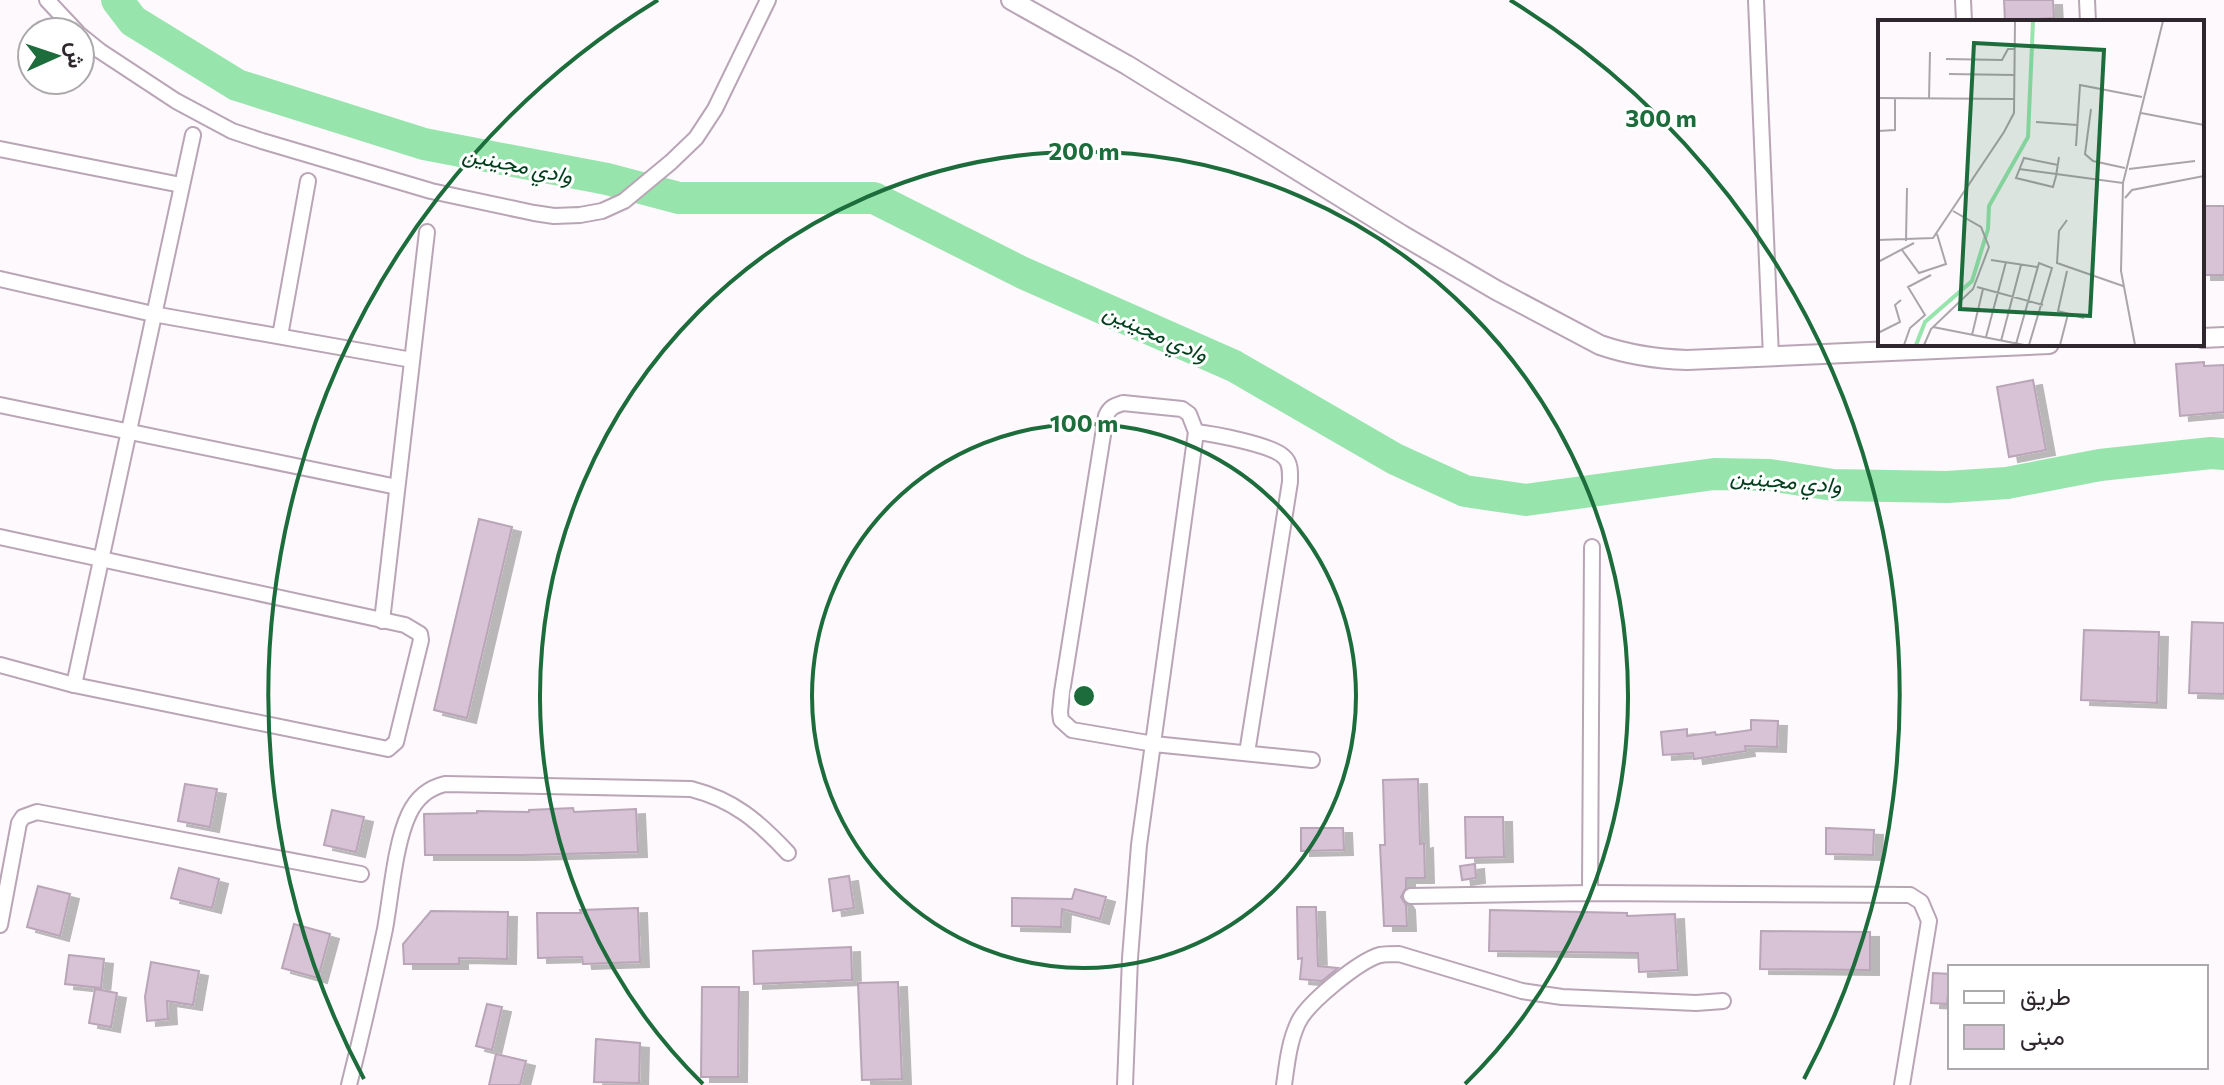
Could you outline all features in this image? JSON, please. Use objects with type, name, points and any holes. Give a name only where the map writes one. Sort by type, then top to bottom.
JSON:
[{"type":"street","points":[[47,0],[63,16]]},
{"type":"street","points":[[96,48],[176,101],[232,131],[431,191],[534,213],[580,215],[602,211],[624,201],[696,138],[738,66],[768,0]]},
{"type":"street","points":[[1011,0],[1127,65],[1402,235],[1496,290],[1600,345],[1656,359],[1771,357],[1973,346]]},
{"type":"street","points":[[1756,0],[1771,357]]},
{"type":"street","points":[[1963,0],[1964,20]]},
{"type":"street","points":[[2087,0],[2088,20]]},
{"type":"street","points":[[74,685],[193,135]]},
{"type":"street","points":[[0,149],[181,185]]},
{"type":"street","points":[[280,336],[308,181]]},
{"type":"street","points":[[382,621],[427,232]]},
{"type":"street","points":[[0,279],[153,314],[412,360]]},
{"type":"street","points":[[2204,338],[2224,337]]},
{"type":"street","points":[[1125,1085],[1139,845],[1154,744],[1196,432],[1189,414],[1182,409],[1123,403],[1109,409],[1062,692],[1061,720],[1072,730],[1154,744],[1312,760]]},
{"type":"street","points":[[0,405],[397,487]]},
{"type":"street","points":[[1196,432],[1271,449],[1283,455],[1289,465],[1290,482],[1247,753]]},
{"type":"street","points":[[0,537],[412,628],[420,634],[421,640],[399,734],[394,746],[388,749],[74,685],[0,665]]},
{"type":"street","points":[[1590,893],[1592,547]]},
{"type":"street","points":[[349,1085],[385,929],[403,832],[413,806],[435,786],[691,789],[714,795],[737,807],[763,826],[788,853]]},
{"type":"street","points":[[0,925],[19,823],[23,817],[37,812],[361,874]]},
{"type":"street","points":[[1411,896],[1590,893],[1910,895],[1921,902],[1929,921],[1902,1085]]},
{"type":"street","points":[[1284,1085],[1291,1042],[1299,1021],[1313,1002],[1380,955],[1399,954],[1522,991],[1562,997],[1696,1003],[1723,1001]]},
{"type":"building","points":[[2004,0],[2053,0],[2054,18],[2005,20]]},
{"type":"building","points":[[2204,206],[2224,206],[2224,275],[2204,275]]},
{"type":"building","points":[[2204,362],[2204,366],[2224,365],[2224,412],[2180,416],[2176,364]]},
{"type":"building","points":[[2033,380],[2046,450],[2009,457],[1997,387]]},
{"type":"building","points":[[479,519],[512,527],[467,718],[434,710]]},
{"type":"building","points":[[2192,622],[2224,623],[2224,694],[2189,693]]},
{"type":"building","points":[[2084,630],[2159,632],[2157,703],[2081,700]]},
{"type":"building","points":[[1751,720],[1778,721],[1777,747],[1745,746],[1746,751],[1694,759],[1693,753],[1663,755],[1661,732],[1687,729],[1687,736],[1715,732],[1716,735],[1751,730]]},
{"type":"building","points":[[1418,779],[1420,844],[1424,843],[1425,878],[1406,878],[1406,888],[1401,897],[1406,905],[1407,926],[1384,926],[1380,845],[1385,845],[1383,780]]},
{"type":"building","points":[[185,784],[217,789],[210,827],[178,821]]},
{"type":"building","points":[[573,808],[574,812],[636,809],[638,852],[425,855],[424,814]]},
{"type":"building","points":[[332,810],[364,817],[356,852],[324,845]]},
{"type":"building","points":[[1465,817],[1503,817],[1504,857],[1466,858]]},
{"type":"building","points":[[1301,828],[1343,828],[1344,850],[1301,851]]},
{"type":"building","points":[[1826,828],[1874,830],[1873,855],[1826,854]]},
{"type":"building","points":[[1475,864],[1476,878],[1462,880],[1460,866]]},
{"type":"building","points":[[179,868],[219,879],[212,908],[171,898]]},
{"type":"building","points":[[849,876],[854,908],[833,911],[829,879]]},
{"type":"building","points":[[38,886],[70,894],[60,936],[27,927]]},
{"type":"building","points":[[1075,889],[1106,897],[1100,919],[1062,909],[1061,927],[1012,926],[1012,898],[1072,899]]},
{"type":"building","points":[[1297,907],[1316,907],[1318,966],[1338,968],[1322,981],[1300,979],[1302,958],[1298,959]]},
{"type":"building","points":[[638,908],[640,962],[583,964],[582,957],[538,958],[537,913]]},
{"type":"building","points":[[1490,910],[1627,913],[1627,916],[1675,914],[1678,970],[1639,972],[1638,953],[1489,951]]},
{"type":"building","points":[[431,911],[508,912],[507,959],[459,958],[459,964],[404,964],[403,944]]},
{"type":"building","points":[[294,924],[330,934],[318,978],[282,968]]},
{"type":"building","points":[[1761,931],[1870,932],[1870,970],[1760,969]]},
{"type":"building","points":[[851,947],[852,980],[754,984],[753,951]]},
{"type":"building","points":[[69,955],[104,959],[101,988],[65,984]]},
{"type":"building","points":[[151,962],[199,971],[193,1005],[167,1001],[168,1019],[147,1021],[145,997]]},
{"type":"building","points":[[1933,973],[1948,974],[1947,1004],[1931,1003]]},
{"type":"building","points":[[898,982],[902,1079],[862,1080],[858,983]]},
{"type":"building","points":[[702,987],[739,987],[738,1077],[701,1077]]},
{"type":"building","points":[[95,989],[117,993],[111,1027],[89,1023]]},
{"type":"building","points":[[487,1004],[502,1007],[492,1050],[476,1046]]},
{"type":"building","points":[[596,1039],[640,1043],[639,1083],[594,1082]]},
{"type":"building","points":[[496,1054],[526,1061],[520,1085],[489,1085]]},
{"type":"waterway","name":"وادي مجينين","points":[[117,0],[133,21],[237,85],[424,144],[607,179],[679,198],[874,198],[1023,273],[1234,366],[1395,459],[1465,491],[1526,500],[1714,474],[1770,475],[1833,485],[1947,487],[2007,483],[2100,465],[2224,454]]}]
